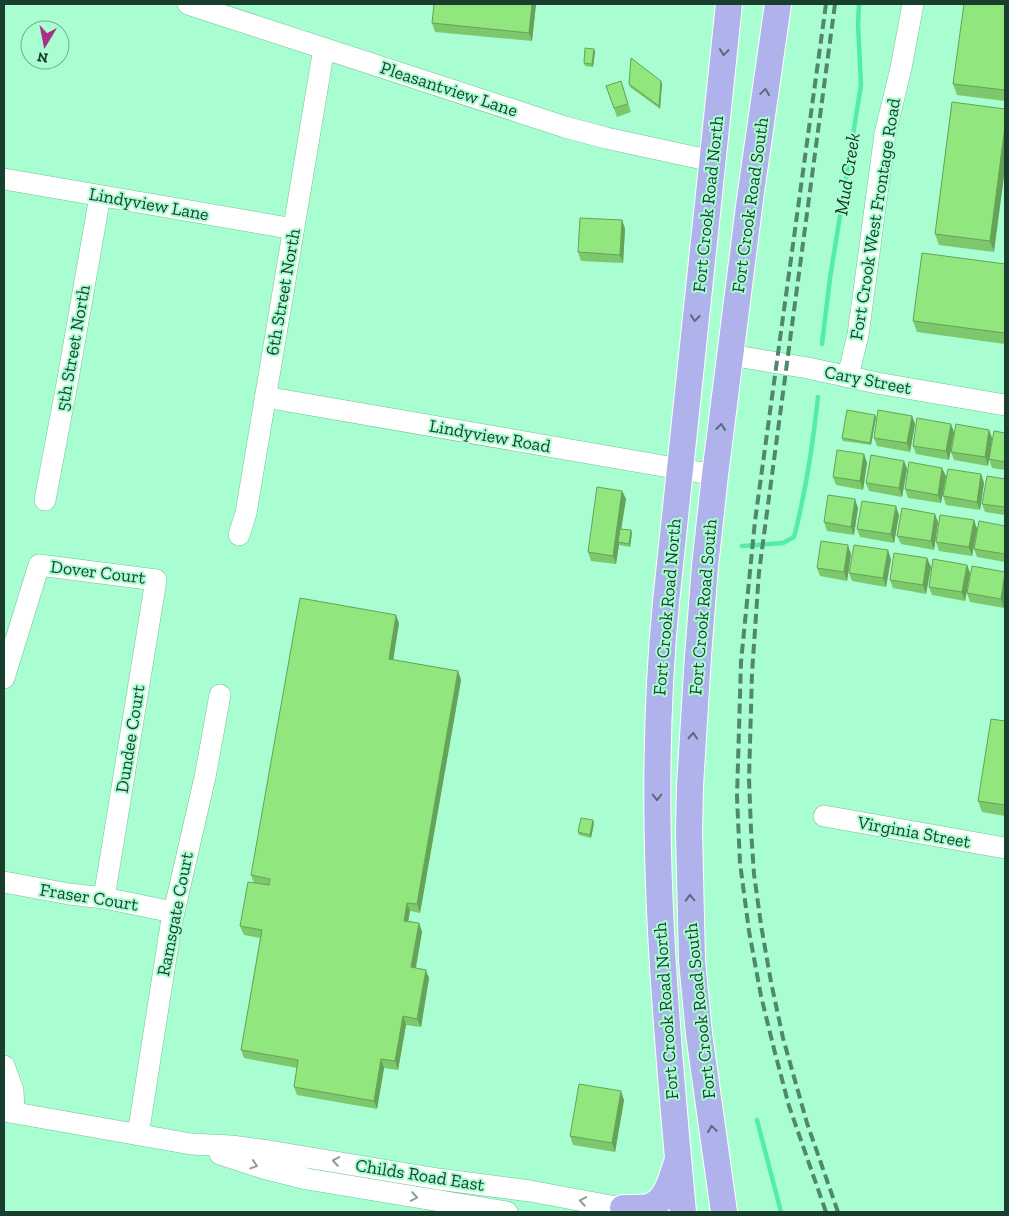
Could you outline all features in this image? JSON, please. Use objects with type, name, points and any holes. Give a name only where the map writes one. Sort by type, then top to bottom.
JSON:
[{"type":"main road","name":"Fort Crook Road North","points":[[683,1212],[669,1066],[659,903],[657,829],[658,744],[666,602],[729,4]]},
{"type":"main road","name":"Fort Crook Road South","points":[[724,1212],[699,1034],[692,961],[689,832],[690,786],[704,566],[750,199],[778,4]]},
{"type":"main road","points":[[716,1156],[729,1191],[742,1212]]},
{"type":"main road","points":[[635,1210],[653,1205],[661,1198],[668,1188],[678,1159]]},
{"type":"street","name":"Pleasantview Lane","points":[[188,4],[565,127],[606,138],[712,160]]},
{"type":"street","name":"Fort Crook West Frontage Road","points":[[848,376],[858,335],[885,134],[901,68],[912,4]]},
{"type":"street","name":"6th Street North","points":[[239,535],[246,513],[324,48]]},
{"type":"street","name":"Lindyview Lane","points":[[4,179],[294,229]]},
{"type":"street","name":"5th Street North","points":[[45,500],[100,196]]},
{"type":"street","name":"Cary Street","points":[[730,355],[1005,405]]},
{"type":"street","name":"Lindyview Road","points":[[265,397],[715,475]]},
{"type":"street","name":"Dover Court","points":[[4,678],[39,565],[156,580]]},
{"type":"street","name":"Dundee Court","points":[[104,898],[156,580]]},
{"type":"street","name":"Ramsgate Court","points":[[138,1135],[173,912],[205,777],[220,695]]},
{"type":"street","name":"Virginia Street","points":[[824,816],[1005,848]]},
{"type":"street","name":"Fraser Court","points":[[4,882],[69,894],[104,898],[173,912]]},
{"type":"street","points":[[4,1066],[13,1090],[9,1112]]},
{"type":"street","name":"Childs Road East","points":[[9,1112],[191,1144],[231,1146],[278,1152],[438,1179],[530,1191],[635,1210]]},
{"type":"street","name":"Childs Road East","points":[[191,1144],[263,1168],[307,1179],[507,1212]]},
{"type":"building","points":[[434,4],[532,4],[529,33],[432,23]]},
{"type":"building","points":[[964,4],[1005,4],[1005,90],[953,84]]},
{"type":"building","points":[[585,48],[594,49],[592,64],[584,63]]},
{"type":"building","points":[[631,58],[661,81],[659,106],[629,84]]},
{"type":"building","points":[[621,81],[628,104],[614,108],[606,86]]},
{"type":"building","points":[[952,102],[1005,109],[1005,126],[990,241],[935,234]]},
{"type":"building","points":[[580,218],[622,220],[620,255],[578,252]]},
{"type":"building","points":[[922,253],[1005,264],[1005,333],[913,321]]},
{"type":"building","points":[[847,410],[875,415],[870,443],[842,438]]},
{"type":"building","points":[[878,410],[912,416],[907,443],[874,438]]},
{"type":"building","points":[[917,418],[951,424],[946,451],[913,446]]},
{"type":"building","points":[[956,424],[989,430],[985,457],[951,452]]},
{"type":"building","points":[[994,431],[1005,433],[1005,462],[989,459]]},
{"type":"building","points":[[837,450],[864,454],[860,481],[833,477]]},
{"type":"building","points":[[871,455],[904,461],[899,488],[866,483]]},
{"type":"building","points":[[909,462],[942,468],[938,495],[905,489]]},
{"type":"building","points":[[948,469],[981,474],[977,502],[943,496]]},
{"type":"building","points":[[987,476],[1005,479],[1005,507],[982,504]]},
{"type":"building","points":[[597,487],[622,491],[613,556],[588,552]]},
{"type":"building","points":[[828,495],[855,499],[851,527],[824,522]]},
{"type":"building","points":[[862,501],[896,506],[891,534],[857,529]]},
{"type":"building","points":[[902,508],[935,514],[931,541],[897,536]]},
{"type":"building","points":[[940,515],[974,520],[969,547],[936,542]]},
{"type":"building","points":[[979,521],[1005,526],[1005,554],[974,549]]},
{"type":"building","points":[[620,529],[631,530],[629,544],[618,542]]},
{"type":"building","points":[[821,541],[848,545],[844,572],[817,568]]},
{"type":"building","points":[[854,545],[888,550],[883,578],[849,573]]},
{"type":"building","points":[[894,553],[927,558],[923,585],[890,580]]},
{"type":"building","points":[[933,559],[967,565],[962,592],[929,587]]},
{"type":"building","points":[[972,566],[1005,572],[1001,599],[967,593]]},
{"type":"building","points":[[300,598],[396,615],[389,659],[458,671],[417,904],[407,903],[404,921],[419,923],[411,967],[426,970],[417,1019],[403,1016],[395,1061],[381,1059],[374,1101],[294,1087],[298,1060],[241,1050],[262,930],[240,926],[248,882],[269,885],[270,879],[251,875]]},
{"type":"building","points":[[991,719],[1005,721],[1005,805],[978,801]]},
{"type":"building","points":[[581,818],[593,820],[590,835],[578,832]]},
{"type":"building","points":[[579,1084],[621,1091],[612,1143],[570,1136]]},
{"type":"waterway","name":"Mud Creek","points":[[822,344],[830,278],[861,85],[859,4]]},
{"type":"waterway","name":"Mud Creek","points":[[742,546],[783,543],[794,537],[809,467],[818,397]]},
{"type":"waterway","name":"Mud Creek","points":[[757,1120],[781,1212]]},
{"type":"railway","points":[[826,4],[755,521],[741,662],[737,797],[740,863],[749,931],[761,996],[789,1106],[826,1212]]},
{"type":"railway","points":[[835,4],[759,572],[752,673],[749,779],[754,874],[771,982],[783,1038],[807,1123],[838,1212]]}]
